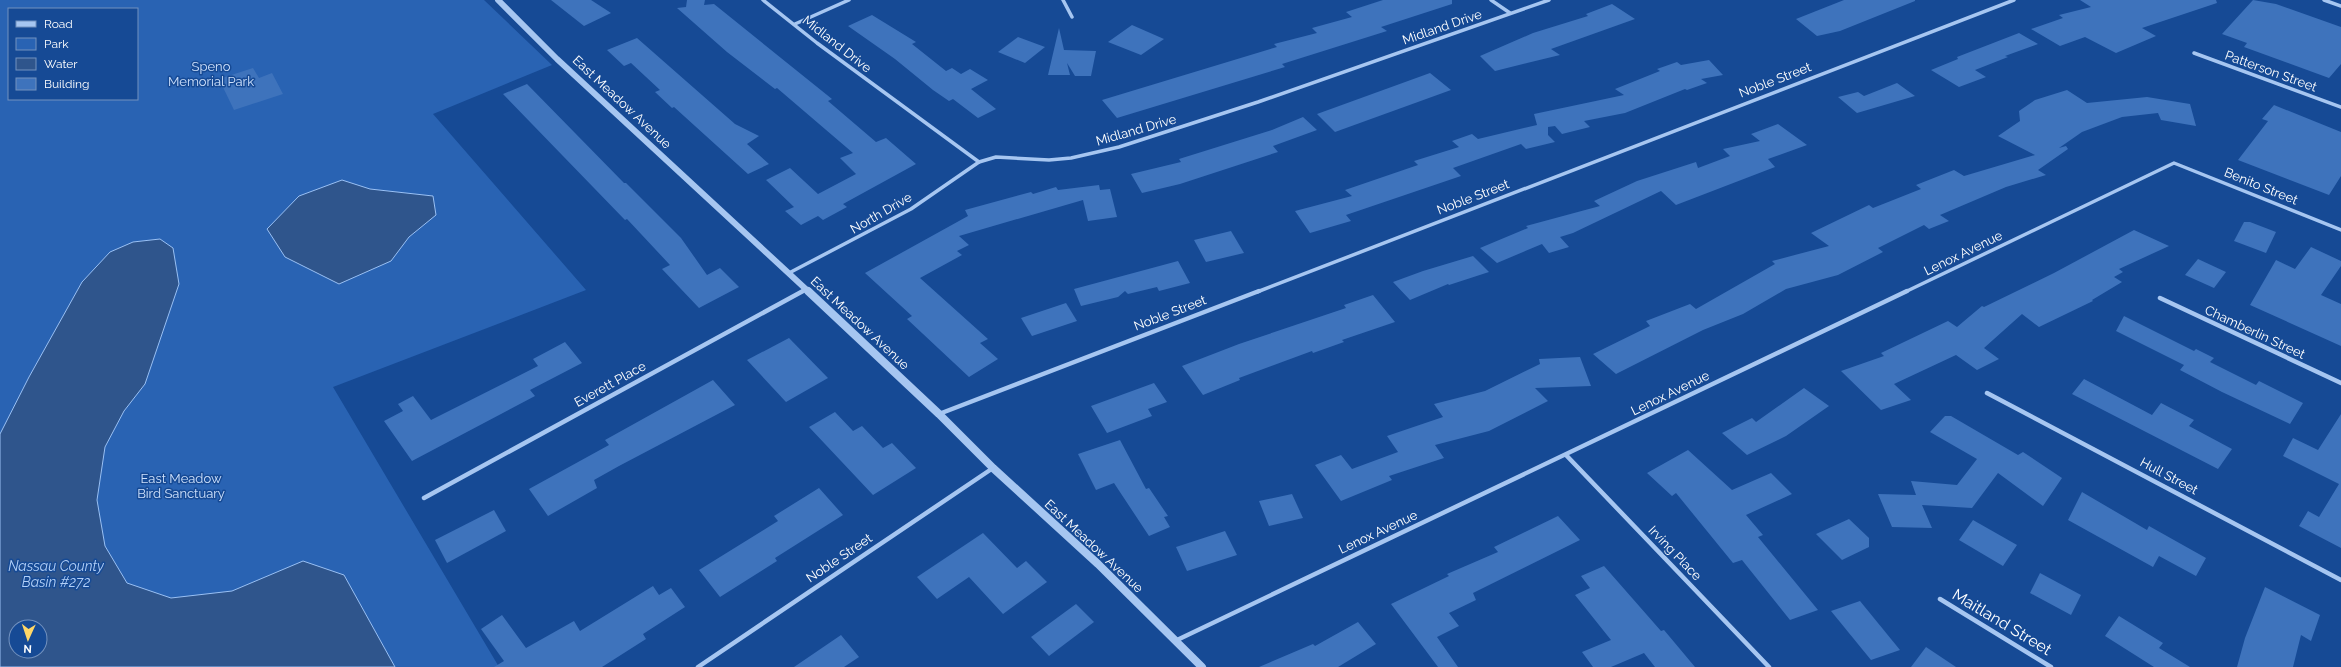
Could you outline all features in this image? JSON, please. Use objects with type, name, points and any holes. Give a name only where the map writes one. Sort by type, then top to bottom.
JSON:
[{"type":"street","name":"East Meadow Avenue","points":[[498,0],[563,64],[806,289],[939,414],[993,468],[1098,564],[1202,667]]},
{"type":"street","name":"Midland Drive","points":[[763,0],[767,6],[795,24],[817,44],[979,162],[996,157],[1049,160],[1071,158],[1119,147],[1258,102],[1550,0]]},
{"type":"street","points":[[795,24],[849,0]]},
{"type":"street","points":[[1064,0],[1072,17]]},
{"type":"street","points":[[1491,0],[1510,13]]},
{"type":"street","name":"Noble Street","points":[[939,414],[2014,0]]},
{"type":"street","points":[[2324,0],[2341,6]]},
{"type":"street","name":"Patterson Street","points":[[2194,53],[2341,107]]},
{"type":"street","name":"North Drive","points":[[789,274],[849,243],[951,185],[979,162]]},
{"type":"street","name":"Benito Street","points":[[2174,162],[2341,230]]},
{"type":"street","name":"Lenox Avenue","points":[[1175,641],[1566,455],[2174,162]]},
{"type":"street","name":"Everett Place","points":[[424,498],[806,289]]},
{"type":"street","name":"Chamberlin Street","points":[[2160,298],[2341,383]]},
{"type":"street","name":"Hull Street","points":[[1988,393],[2341,580]]},
{"type":"street","name":"Irving Place","points":[[1566,455],[1769,667]]},
{"type":"street","name":"Noble Street","points":[[698,667],[993,468]]},
{"type":"street","name":"Maitland Street","points":[[1940,599],[2051,667]]},
{"type":"green space","name":"East Meadow Bird Sanctuary","points":[[0,0],[484,0],[552,65],[433,114],[586,290],[333,387],[499,667],[0,667]]},
{"type":"water","points":[[342,180],[370,189],[433,196],[436,215],[409,237],[391,261],[339,284],[285,257],[267,229],[299,196]]},
{"type":"water","name":"Nassau County Basin #272","points":[[160,239],[173,248],[179,284],[145,384],[124,411],[105,447],[97,500],[105,546],[127,583],[171,598],[232,591],[303,561],[344,575],[395,667],[0,667],[0,434],[29,377],[82,282],[110,252],[133,242]]},
{"type":"building","points":[[551,0],[591,0],[611,13],[584,26]]},
{"type":"building","points":[[687,0],[705,0],[704,5],[714,4],[832,99],[828,101],[876,142],[886,138],[916,164],[843,204],[847,207],[823,220],[818,216],[801,225],[785,211],[794,207],[766,180],[790,168],[818,194],[856,174],[840,158],[853,153],[777,88],[775,89],[727,52],[677,8],[686,7]]},
{"type":"building","points":[[1383,0],[1452,0],[1452,4],[1381,27],[1387,31],[1282,64],[1285,67],[1117,118],[1102,100],[1277,47],[1274,44],[1317,33],[1312,28],[1352,17],[1346,12]]},
{"type":"building","points":[[1844,0],[1915,1],[1840,31],[1817,36],[1796,19]]},
{"type":"building","points":[[2080,0],[2216,0],[2217,3],[2142,28],[2156,36],[2116,53],[2085,37],[2060,46],[2031,29],[2063,18],[2059,15],[2091,7]]},
{"type":"building","points":[[2253,0],[2276,4],[2341,27],[2341,64],[2329,78],[2244,47],[2247,43],[2222,34]]},
{"type":"building","points":[[1612,4],[1635,19],[1551,49],[1560,55],[1495,71],[1480,56],[1533,33],[1588,16],[1586,14]]},
{"type":"building","points":[[872,15],[916,42],[912,44],[946,71],[952,68],[961,74],[970,69],[988,80],[971,89],[996,109],[978,118],[953,99],[949,101],[933,90],[895,59],[848,26]]},
{"type":"building","points":[[1132,25],[1164,39],[1141,55],[1108,42]]},
{"type":"building","points":[[1059,28],[1064,50],[1096,51],[1091,76],[1075,76],[1067,63],[1070,75],[1048,75]]},
{"type":"building","points":[[2019,33],[2038,44],[2005,56],[2008,57],[1975,70],[1986,77],[1959,87],[1931,70],[1958,59],[1957,57]]},
{"type":"building","points":[[1018,37],[1045,47],[1025,63],[998,52]]},
{"type":"building","points":[[637,38],[735,124],[759,136],[747,144],[769,164],[748,174],[674,107],[672,108],[655,92],[660,90],[631,63],[624,66],[607,50]]},
{"type":"building","points":[[1709,60],[1723,75],[1701,79],[1707,83],[1687,90],[1685,89],[1625,113],[1584,121],[1590,127],[1562,134],[1555,126],[1548,127],[1548,135],[1555,142],[1526,149],[1521,144],[1453,168],[1461,176],[1346,215],[1351,221],[1310,233],[1295,211],[1352,196],[1345,190],[1418,165],[1414,161],[1459,147],[1452,141],[1472,134],[1478,139],[1537,125],[1534,114],[1624,95],[1615,89],[1660,71],[1657,69],[1677,62],[1681,65]]},
{"type":"building","points":[[253,68],[259,78],[272,73],[283,94],[234,110],[219,79]]},
{"type":"building","points":[[1430,73],[1451,90],[1335,132],[1317,114]]},
{"type":"building","points":[[1897,83],[1915,96],[1857,113],[1838,97],[1858,92],[1864,96]]},
{"type":"building","points":[[527,84],[624,183],[626,183],[681,238],[707,275],[720,268],[739,287],[699,308],[662,269],[670,265],[627,219],[625,220],[503,94]]},
{"type":"building","points":[[2067,90],[2087,103],[2147,97],[2190,104],[2196,126],[2161,120],[2158,113],[2122,117],[2082,132],[2059,148],[2066,146],[2068,149],[2038,170],[2046,175],[2006,187],[1940,215],[1949,221],[1929,229],[1924,225],[1878,248],[1883,252],[1838,275],[1786,289],[1743,314],[1703,330],[1616,374],[1593,354],[1650,326],[1646,321],[1690,304],[1696,309],[1775,264],[1772,261],[1829,246],[1811,233],[1869,205],[1873,208],[1921,189],[1916,185],[1954,170],[1964,176],[2035,155],[1998,136],[2020,121],[2019,111],[2035,100]]},
{"type":"building","points":[[2274,105],[2341,132],[2341,176],[2329,195],[2238,160],[2268,121],[2262,119]]},
{"type":"building","points":[[1303,117],[1317,130],[1273,146],[1278,152],[1180,184],[1142,193],[1131,174],[1181,162],[1179,159],[1272,130]]},
{"type":"building","points":[[1778,124],[1807,145],[1768,159],[1775,167],[1676,205],[1661,191],[1573,233],[1560,237],[1569,247],[1549,253],[1542,244],[1497,263],[1480,248],[1528,228],[1526,226],[1600,206],[1594,201],[1637,181],[1696,162],[1698,168],[1730,156],[1723,149],[1760,141],[1751,134]]},
{"type":"building","points":[[1099,185],[1100,190],[1110,189],[1117,217],[1088,221],[1083,200],[959,236],[969,245],[957,251],[962,255],[920,278],[988,339],[980,343],[998,359],[969,377],[907,319],[912,316],[865,273],[968,216],[965,210],[1031,192],[1033,194],[1056,187],[1058,190]]},
{"type":"building","points":[[2244,222],[2250,222],[2276,232],[2266,253],[2234,241]]},
{"type":"building","points":[[2134,230],[2169,246],[2119,269],[2123,272],[2114,277],[2122,282],[2092,300],[2093,301],[2039,327],[2022,314],[1984,348],[1999,359],[1977,370],[1956,355],[1894,384],[1911,400],[1881,410],[1841,371],[1884,356],[1881,353],[1948,321],[1957,327],[1982,306],[1984,307],[2054,273]]},
{"type":"building","points":[[1231,231],[1244,253],[1206,262],[1194,240]]},
{"type":"building","points":[[2311,247],[2341,261],[2341,266],[2321,295],[2341,304],[2341,346],[2250,305],[2276,260],[2295,269]]},
{"type":"building","points":[[1473,256],[1489,272],[1449,285],[1448,284],[1410,300],[1393,282],[1423,271]]},
{"type":"building","points":[[2198,259],[2226,272],[2214,288],[2185,275]]},
{"type":"building","points":[[1178,261],[1190,283],[1159,291],[1157,287],[1128,294],[1125,291],[1118,297],[1081,306],[1074,289]]},
{"type":"building","points":[[1373,295],[1395,322],[1342,340],[1344,342],[1313,353],[1312,351],[1239,378],[1240,380],[1203,395],[1182,366],[1239,344],[1346,308],[1344,305]]},
{"type":"building","points":[[1066,303],[1077,321],[1032,336],[1021,318]]},
{"type":"building","points":[[2124,316],[2194,351],[2196,349],[2214,358],[2210,362],[2256,385],[2259,381],[2303,403],[2290,424],[2222,392],[2180,370],[2184,365],[2116,331]]},
{"type":"building","points":[[789,338],[828,378],[786,402],[747,360]]},
{"type":"building","points":[[565,342],[582,363],[530,390],[535,396],[412,461],[384,421],[403,411],[398,404],[413,396],[431,420],[538,366],[533,359]]},
{"type":"building","points":[[1580,357],[1591,386],[1535,388],[1548,401],[1489,431],[1435,445],[1444,458],[1389,476],[1392,480],[1341,501],[1315,465],[1341,455],[1352,469],[1398,452],[1387,436],[1443,417],[1434,404],[1485,391],[1540,364],[1539,359]]},
{"type":"building","points":[[2084,379],[2152,415],[2161,403],[2194,420],[2189,426],[2232,449],[2218,469],[2072,394]]},
{"type":"building","points":[[713,380],[735,405],[594,480],[597,488],[548,516],[529,489],[609,445],[605,440]]},
{"type":"building","points":[[1154,383],[1167,402],[1148,409],[1152,416],[1107,433],[1091,406]]},
{"type":"building","points":[[1804,388],[1829,406],[1786,436],[1747,455],[1722,433],[1752,418],[1756,422]]},
{"type":"building","points":[[835,412],[853,431],[862,426],[883,448],[892,443],[916,468],[873,495],[809,427]]},
{"type":"building","points":[[2341,414],[2341,548],[2299,526],[2308,511],[2319,517],[2339,484],[2283,456],[2293,438],[2318,450]]},
{"type":"building","points":[[1945,416],[1951,416],[2018,455],[2023,452],[2062,478],[2043,506],[1998,473],[1972,508],[1922,505],[1932,528],[1892,527],[1878,494],[1916,495],[1911,481],[1957,485],[1977,459],[1930,432]]},
{"type":"building","points":[[1120,440],[1146,489],[1149,488],[1168,516],[1164,517],[1170,527],[1149,536],[1114,483],[1096,490],[1078,454]]},
{"type":"building","points":[[1688,450],[1732,490],[1771,473],[1792,494],[1746,515],[1763,535],[1758,537],[1818,610],[1790,620],[1742,560],[1733,563],[1676,493],[1672,496],[1647,473]]},
{"type":"building","points":[[819,488],[843,515],[775,558],[777,561],[720,597],[699,570],[778,521],[774,516]]},
{"type":"building","points":[[2082,492],[2147,530],[2149,526],[2206,558],[2196,576],[2159,556],[2153,567],[2068,520]]},
{"type":"building","points":[[1292,494],[1303,518],[1269,526],[1259,501]]},
{"type":"building","points":[[494,510],[506,531],[447,563],[435,540]]},
{"type":"building","points":[[1558,516],[1580,540],[1473,593],[1476,600],[1449,613],[1459,626],[1437,637],[1458,667],[1438,667],[1391,604],[1449,576],[1447,574],[1498,552],[1494,547]]},
{"type":"building","points":[[1849,519],[1869,538],[1869,547],[1842,560],[1816,534]]},
{"type":"building","points":[[1973,520],[2017,545],[2003,566],[1959,540]]},
{"type":"building","points":[[1225,531],[1237,555],[1187,571],[1176,547]]},
{"type":"building","points":[[983,533],[1017,568],[1026,561],[1047,582],[1003,614],[969,577],[937,599],[917,577]]},
{"type":"building","points":[[1604,566],[1661,631],[1664,630],[1695,667],[1655,667],[1644,653],[1611,667],[1593,667],[1582,652],[1611,640],[1575,595],[1590,588],[1581,576]]},
{"type":"building","points":[[2040,573],[2081,595],[2071,615],[2030,593]]},
{"type":"building","points":[[653,586],[659,595],[671,588],[685,607],[643,634],[646,639],[602,667],[494,667],[504,661],[481,629],[502,615],[526,648],[574,621],[580,631]]},
{"type":"building","points":[[2265,587],[2320,615],[2311,641],[2301,635],[2293,667],[2237,667],[2245,638]]},
{"type":"building","points":[[1860,601],[1900,650],[1871,660],[1831,611]]},
{"type":"building","points":[[1076,604],[1094,622],[1049,656],[1031,637]]},
{"type":"building","points":[[2119,616],[2163,643],[2159,648],[2190,667],[2154,667],[2105,636]]},
{"type":"building","points":[[1358,622],[1376,644],[1338,667],[1259,667],[1313,644],[1315,646]]},
{"type":"building","points":[[841,635],[859,657],[844,667],[794,667]]},
{"type":"building","points":[[1926,647],[1956,667],[1911,667]]},
{"type":"park label","name":"Speno Memorial Park","points":[[211,74]]}]
